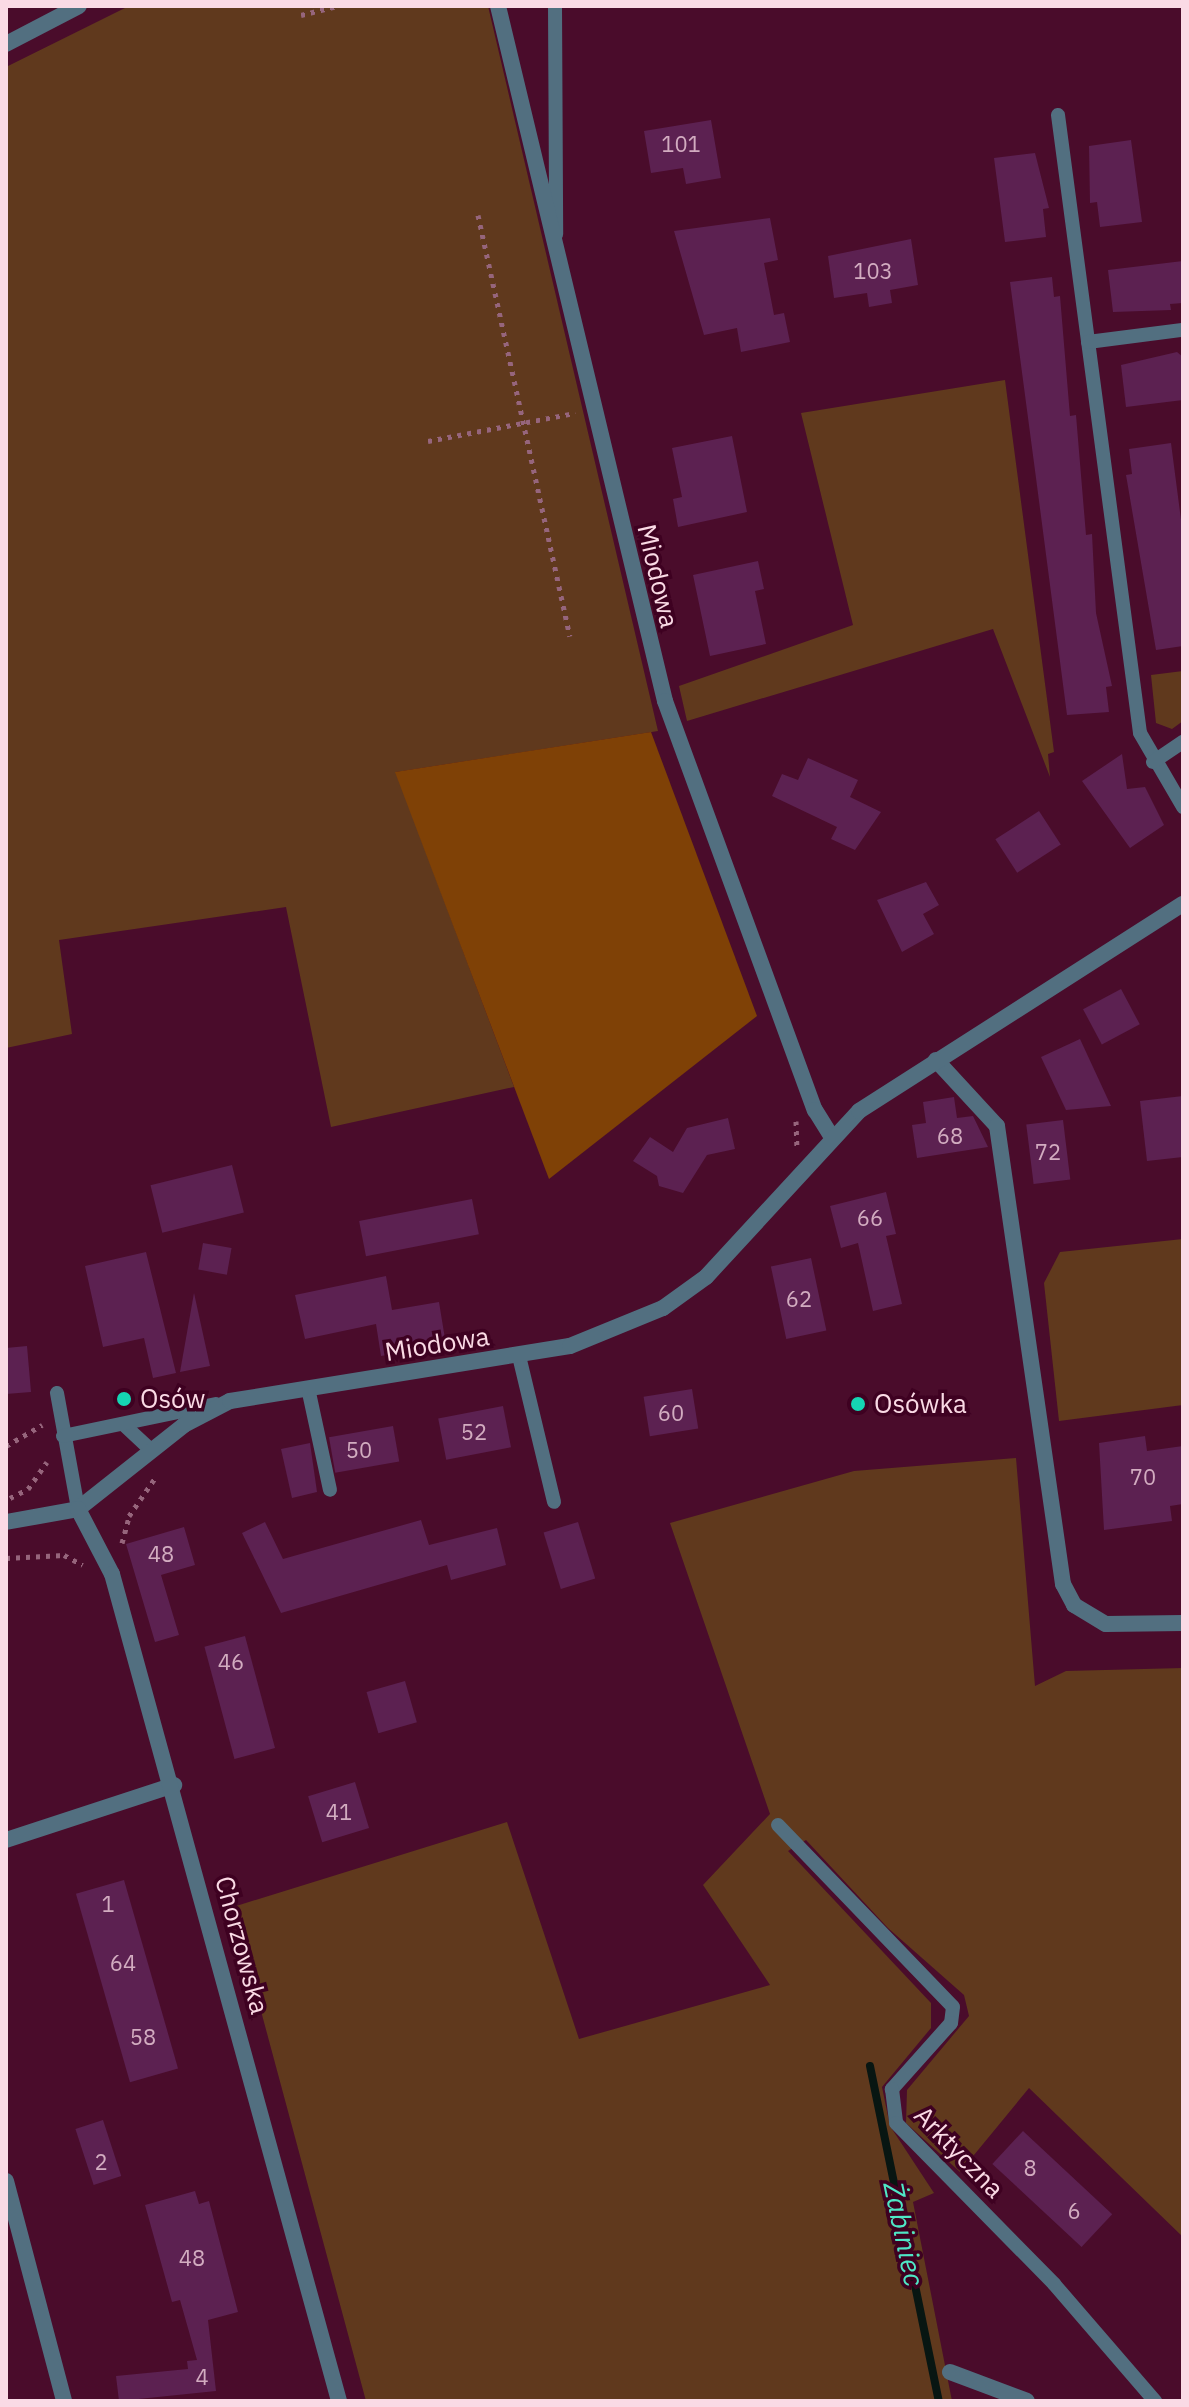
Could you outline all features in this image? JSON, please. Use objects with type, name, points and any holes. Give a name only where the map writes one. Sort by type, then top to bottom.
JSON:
[{"type":"street","points":[[6,44],[79,6]]},
{"type":"street","name":"Miodowa","points":[[498,6],[665,701],[815,1110],[832,1137]]},
{"type":"street","name":"Miodowa","points":[[6,1522],[78,1509],[151,1450],[230,1401],[519,1356],[616,1331],[689,1291],[832,1137],[936,1060],[1183,904]]},
{"type":"street","points":[[936,1060],[997,1126],[1063,1584],[1074,1605],[1094,1619],[1134,1626],[1183,1623]]},
{"type":"street","name":"Chorzowska","points":[[78,1509],[112,1574],[174,1785],[339,2401]]},
{"type":"street","points":[[6,1840],[174,1785]]},
{"type":"street","points":[[6,2181],[64,2401]]},
{"type":"street","points":[[950,2372],[1027,2401]]},
{"type":"lane","points":[[555,6],[556,239]]},
{"type":"lane","points":[[1058,115],[1140,733],[1153,762],[1183,807]]},
{"type":"lane","points":[[1088,342],[1182,330]]},
{"type":"lane","points":[[1153,762],[1183,742]]},
{"type":"lane","points":[[519,1356],[554,1502]]},
{"type":"lane","points":[[308,1388],[330,1490]]},
{"type":"lane","points":[[57,1393],[78,1509]]},
{"type":"lane","points":[[63,1436],[230,1401]]},
{"type":"lane","points":[[123,1424],[151,1450]]},
{"type":"lane","name":"Arktyczna","points":[[778,1825],[953,2007],[951,2023],[892,2089],[896,2123],[1054,2284],[1155,2401]]},
{"type":"path","points":[[301,15],[336,6]]},
{"type":"path","points":[[478,215],[570,636]]},
{"type":"path","points":[[428,441],[595,409]]},
{"type":"path","points":[[790,1158],[796,1115],[815,1110]]},
{"type":"path","points":[[6,1446],[47,1422]]},
{"type":"path","points":[[6,1558],[64,1555],[93,1577]]},
{"type":"shaded area","points":[[129,6],[488,6],[658,731],[396,772],[514,1087],[331,1127],[286,907],[59,940],[72,1034],[6,1048],[6,67]]},
{"type":"shaded area","points":[[1005,380],[1054,752],[1048,754],[1050,777],[993,629],[687,721],[679,686],[853,625],[801,413]]},
{"type":"shaded area","points":[[1183,671],[1183,721],[1172,729],[1156,723],[1151,675]]},
{"type":"shaded area","points":[[651,732],[757,1016],[549,1179],[395,772]]},
{"type":"shaded area","points":[[1183,1239],[1183,1405],[1059,1421],[1044,1283],[1060,1252]]},
{"type":"shaded area","points":[[1016,1458],[1035,1686],[1066,1671],[1183,1668],[1183,2237],[1029,2088],[960,2172],[906,2123],[907,2090],[969,2016],[964,1995],[888,1928],[806,1840],[788,1851],[931,2003],[931,2028],[882,2087],[890,2126],[934,2193],[913,2202],[952,2401],[366,2401],[233,1907],[507,1822],[579,2039],[770,1985],[703,1885],[770,1814],[670,1523],[854,1471]]},
{"type":"building","points":[[711,120],[721,178],[686,184],[683,168],[651,173],[644,131]]},
{"type":"building","points":[[1131,140],[1142,222],[1100,227],[1097,202],[1090,203],[1089,146]]},
{"type":"building","points":[[1035,153],[1049,208],[1043,209],[1046,237],[1005,242],[994,158]]},
{"type":"building","points":[[770,218],[778,260],[764,263],[774,315],[784,313],[790,342],[741,352],[737,328],[704,335],[674,231]]},
{"type":"building","points":[[911,239],[918,285],[890,290],[892,303],[869,307],[867,293],[834,298],[828,256]]},
{"type":"building","points":[[1183,261],[1183,303],[1170,304],[1171,310],[1113,312],[1108,270]]},
{"type":"building","points":[[1052,277],[1054,297],[1060,296],[1070,416],[1076,415],[1086,535],[1092,534],[1096,613],[1112,686],[1106,687],[1109,712],[1067,715],[1010,282]]},
{"type":"building","points":[[1177,352],[1183,357],[1183,400],[1126,407],[1121,365]]},
{"type":"building","points":[[732,436],[747,512],[678,527],[673,499],[682,497],[672,448]]},
{"type":"building","points":[[1171,443],[1183,535],[1183,646],[1156,650],[1126,475],[1132,474],[1129,449]]},
{"type":"building","points":[[758,561],[764,589],[755,591],[766,644],[710,656],[693,575]]},
{"type":"building","points":[[1122,754],[1127,789],[1145,787],[1164,825],[1130,848],[1082,781]]},
{"type":"building","points":[[808,758],[858,780],[850,797],[881,812],[855,850],[831,839],[837,827],[772,796],[782,774],[798,780]]},
{"type":"building","points":[[1039,811],[1061,845],[1017,873],[995,839]]},
{"type":"building","points":[[926,882],[939,905],[923,914],[934,934],[902,952],[877,900]]},
{"type":"building","points":[[1121,989],[1140,1024],[1102,1045],[1083,1009]]},
{"type":"building","points":[[1080,1039],[1111,1106],[1066,1110],[1041,1057]]},
{"type":"building","points":[[1183,1096],[1183,1157],[1147,1161],[1140,1101]]},
{"type":"building","points":[[954,1097],[957,1118],[973,1116],[988,1147],[917,1158],[912,1125],[926,1123],[923,1102]]},
{"type":"building","points":[[728,1118],[735,1149],[707,1155],[683,1193],[659,1186],[657,1176],[633,1161],[650,1137],[673,1152],[687,1128]]},
{"type":"building","points":[[1063,1120],[1070,1180],[1034,1184],[1026,1125]]},
{"type":"building","points":[[232,1165],[244,1213],[162,1233],[150,1185]]},
{"type":"building","points":[[886,1192],[896,1234],[886,1236],[902,1304],[873,1311],[858,1243],[841,1248],[830,1206]]},
{"type":"building","points":[[472,1199],[479,1234],[366,1256],[359,1221]]},
{"type":"building","points":[[203,1243],[232,1248],[227,1275],[198,1270]]},
{"type":"building","points":[[146,1252],[176,1373],[153,1378],[144,1338],[103,1347],[85,1266]]},
{"type":"building","points":[[811,1258],[826,1330],[786,1339],[771,1267]]},
{"type":"building","points":[[386,1276],[392,1310],[439,1302],[446,1345],[381,1356],[376,1324],[305,1339],[295,1295]]},
{"type":"building","points":[[194,1293],[210,1366],[180,1372]]},
{"type":"building","points":[[27,1346],[31,1392],[6,1394],[6,1348]]},
{"type":"building","points":[[692,1389],[698,1429],[650,1436],[644,1397]]},
{"type":"building","points":[[503,1406],[511,1447],[446,1460],[438,1419]]},
{"type":"building","points":[[393,1426],[399,1461],[335,1473],[329,1437]]},
{"type":"building","points":[[1145,1436],[1147,1451],[1183,1446],[1183,1504],[1170,1506],[1172,1521],[1104,1530],[1099,1443]]},
{"type":"building","points":[[310,1443],[317,1492],[292,1498],[281,1449]]},
{"type":"building","points":[[421,1520],[429,1545],[497,1528],[506,1565],[451,1580],[447,1565],[281,1613],[242,1533],[265,1522],[283,1559]]},
{"type":"building","points":[[578,1522],[595,1578],[561,1589],[544,1533]]},
{"type":"building","points":[[184,1527],[195,1565],[161,1575],[179,1635],[155,1642],[126,1544]]},
{"type":"building","points":[[245,1636],[275,1748],[234,1759],[204,1647]]},
{"type":"building","points":[[405,1681],[417,1722],[378,1733],[367,1692]]},
{"type":"building","points":[[355,1782],[369,1828],[322,1842],[308,1796]]},
{"type":"building","points":[[124,1880],[178,2068],[130,2082],[76,1894]]},
{"type":"building","points":[[103,2120],[121,2176],[94,2185],[75,2129]]},
{"type":"building","points":[[1023,2131],[1112,2214],[1082,2247],[992,2164]]},
{"type":"building","points":[[195,2191],[199,2204],[209,2201],[238,2312],[208,2320],[216,2391],[119,2401],[116,2376],[188,2369],[187,2361],[197,2360],[180,2300],[172,2302],[145,2205]]},
{"type":"waterway","name":"Żabiniec","points":[[870,2066],[939,2401]]},
{"type":"place","name":"Osów","points":[[124,1399]]},
{"type":"place","name":"Osówka","points":[[858,1404]]}]
